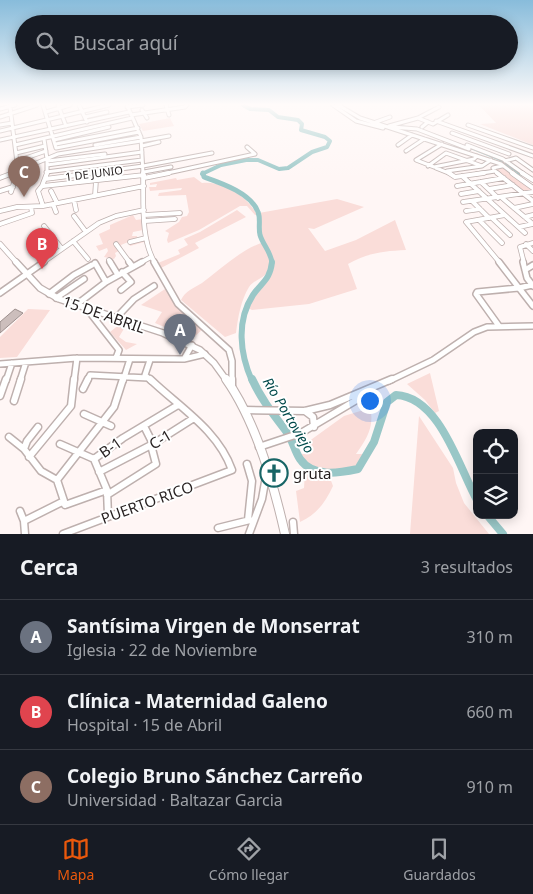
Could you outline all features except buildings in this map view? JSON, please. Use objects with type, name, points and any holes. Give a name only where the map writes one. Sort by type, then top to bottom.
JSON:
[{"type":"main road","name":"15 DE ABRIL","points":[[0,244],[26,274],[56,298],[192,346],[205,354],[216,365],[242,410],[271,477],[285,534]]},
{"type":"street","points":[[11,192],[18,170],[12,130]]},
{"type":"street","points":[[0,140],[52,130],[56,146]]},
{"type":"street","points":[[14,145],[90,130],[93,136]]},
{"type":"street","points":[[56,146],[93,136],[139,130]]},
{"type":"street","points":[[139,130],[144,175],[146,238],[151,257],[178,304],[229,350],[233,368],[232,390]]},
{"type":"street","points":[[56,146],[139,130]]},
{"type":"street","points":[[397,130],[491,160],[504,166],[533,188]]},
{"type":"street","points":[[420,130],[504,160],[533,180]]},
{"type":"street","points":[[462,130],[533,156]]},
{"type":"street","points":[[482,130],[533,148]]},
{"type":"street","points":[[465,152],[488,132]]},
{"type":"street","points":[[452,133],[509,154]]},
{"type":"street","points":[[406,151],[433,134]]},
{"type":"street","points":[[398,144],[412,135]]},
{"type":"street","points":[[95,145],[169,136]]},
{"type":"street","points":[[447,137],[470,148]]},
{"type":"street","points":[[43,206],[38,191],[43,186],[46,172],[47,162],[44,139]]},
{"type":"street","points":[[47,162],[61,154],[141,140]]},
{"type":"street","points":[[505,145],[511,140]]},
{"type":"street","points":[[142,146],[159,142]]},
{"type":"street","points":[[442,144],[417,159],[428,166],[447,171],[482,166],[491,160]]},
{"type":"street","points":[[16,153],[45,146]]},
{"type":"street","points":[[105,147],[105,179]]},
{"type":"street","points":[[43,186],[144,175],[255,154],[247,147]]},
{"type":"street","points":[[504,160],[515,148]]},
{"type":"street","points":[[515,148],[533,159]]},
{"type":"street","points":[[454,156],[459,150]]},
{"type":"street","points":[[17,161],[46,151]]},
{"type":"street","points":[[0,178],[18,170],[47,162],[142,152]]},
{"type":"street","name":"1 DE JUNIO","points":[[45,179],[143,166],[190,158],[203,153],[212,153]]},
{"type":"street","points":[[428,166],[446,154],[482,166]]},
{"type":"street","points":[[434,168],[477,156]]},
{"type":"street","points":[[504,160],[516,158],[533,170]]},
{"type":"street","points":[[46,172],[142,160]]},
{"type":"street","points":[[495,171],[493,168],[504,166]]},
{"type":"street","points":[[144,175],[171,167]]},
{"type":"street","points":[[447,171],[454,177],[495,171],[533,203]]},
{"type":"street","points":[[462,176],[525,233]]},
{"type":"street","points":[[457,186],[504,178]]},
{"type":"street","points":[[95,196],[96,180]]},
{"type":"street","points":[[481,182],[533,224]]},
{"type":"street","points":[[489,189],[513,185]]},
{"type":"street","points":[[0,211],[16,207],[55,204],[144,186]]},
{"type":"street","points":[[0,191],[13,187]]},
{"type":"street","points":[[51,191],[56,212]]},
{"type":"street","points":[[461,194],[479,191]]},
{"type":"street","points":[[463,202],[533,192]]},
{"type":"street","points":[[74,200],[76,210]]},
{"type":"street","points":[[472,201],[510,235]]},
{"type":"street","points":[[514,208],[533,203]]},
{"type":"street","points":[[0,224],[32,213],[30,207]]},
{"type":"street","points":[[466,211],[480,209]]},
{"type":"street","points":[[0,293],[106,219],[180,213]]},
{"type":"street","points":[[506,215],[466,222],[481,238],[533,306]]},
{"type":"street","points":[[525,217],[533,215]]},
{"type":"street","points":[[74,216],[86,232]]},
{"type":"street","points":[[144,216],[175,219]]},
{"type":"street","points":[[479,220],[502,242]]},
{"type":"street","points":[[519,227],[533,224]]},
{"type":"street","points":[[44,226],[62,249]]},
{"type":"street","points":[[130,242],[146,238]]},
{"type":"street","points":[[73,241],[88,259]]},
{"type":"street","points":[[499,326],[476,294],[477,292],[532,285],[525,270],[520,247],[533,243]]},
{"type":"street","points":[[116,244],[132,267]]},
{"type":"street","points":[[526,244],[533,251]]},
{"type":"street","points":[[76,306],[106,282],[151,257]]},
{"type":"street","points":[[109,260],[120,274],[131,282],[121,290]]},
{"type":"street","points":[[49,294],[74,275],[94,264],[106,282]]},
{"type":"street","points":[[525,270],[533,265]]},
{"type":"street","points":[[56,298],[84,279]]},
{"type":"street","points":[[116,318],[134,299],[154,286]]},
{"type":"street","points":[[87,309],[119,350],[116,358]]},
{"type":"street","points":[[242,410],[302,411],[330,405],[374,388],[433,360],[474,332],[486,327],[533,326]]},
{"type":"street","points":[[184,359],[192,346]]},
{"type":"street","points":[[0,364],[77,358],[184,359],[205,354]]},
{"type":"street","points":[[29,457],[71,406],[77,358]]},
{"type":"street","points":[[57,480],[115,404],[130,359]]},
{"type":"street","points":[[150,360],[145,375],[194,418]]},
{"type":"street","points":[[14,401],[26,362]]},
{"type":"street","points":[[0,396],[12,363]]},
{"type":"street","points":[[83,389],[90,375],[149,378]]},
{"type":"street","points":[[259,448],[313,428],[374,388]]},
{"type":"street","name":"B-1","points":[[108,516],[107,492],[94,459],[123,438],[178,405]]},
{"type":"street","points":[[302,411],[313,417],[313,428]]},
{"type":"street","points":[[84,414],[111,426]]},
{"type":"street","name":"C-1","points":[[99,472],[152,444],[194,418]]},
{"type":"street","name":"PUERTO RICO","points":[[67,533],[232,470],[221,445],[208,429],[194,418]]},
{"type":"street","points":[[9,437],[24,449],[41,471],[57,480],[65,504],[107,492],[156,464],[152,444],[144,426]]},
{"type":"street","points":[[24,449],[27,441],[38,427]]},
{"type":"street","points":[[60,444],[94,459]]},
{"type":"street","points":[[248,464],[252,481],[254,510]]},
{"type":"street","points":[[249,534],[254,510],[265,482],[271,477]]},
{"type":"street","points":[[24,521],[64,501]]},
{"type":"street","points":[[20,511],[24,521],[25,534]]},
{"type":"street","points":[[218,528],[251,520]]},
{"type":"street","points":[[293,522],[294,534]]},
{"type":"shaded area","points":[[495,130],[533,130],[533,145]]},
{"type":"shaded area","points":[[504,167],[533,190],[524,192],[495,169]]},
{"type":"shaded area","points":[[194,177],[202,183],[218,184],[234,191],[253,208],[257,215],[247,206],[240,206],[199,230],[168,243],[169,233],[165,231],[179,222],[182,217],[187,216],[189,212],[186,195],[158,196],[159,193],[181,190],[182,188],[150,191],[149,187],[156,187],[157,184],[150,185],[150,183]]},
{"type":"shaded area","points":[[337,199],[364,207],[314,229],[308,228],[325,251],[356,240],[395,220],[406,250],[376,253],[348,264],[357,289],[309,304],[252,310],[248,308],[254,293],[263,287],[272,265],[272,257],[261,236],[259,213]]},
{"type":"shaded area","points":[[237,210],[246,217],[195,243],[199,248],[161,268],[158,263],[180,254],[178,250],[188,245],[184,239],[200,232]]},
{"type":"shaded area","points":[[133,215],[136,220],[143,219],[143,230],[133,232],[132,236],[137,236],[137,240],[144,240],[144,242],[130,246],[128,242],[121,245],[122,249],[115,253],[114,259],[104,257],[108,251],[107,248],[99,251],[96,246],[103,244],[99,234],[110,229],[110,225]]},
{"type":"shaded area","points":[[261,243],[269,253],[270,267],[265,275],[251,285],[246,292],[240,309],[236,333],[225,337],[181,300],[187,292],[202,283],[238,255]]},
{"type":"shaded area","points":[[168,287],[180,305],[205,327],[192,339],[155,323],[162,312],[141,305]]},
{"type":"shaded area","points":[[28,309],[50,310],[17,357],[0,358],[0,337]]},
{"type":"shaded area","points":[[120,324],[125,327],[119,337],[126,342],[137,344],[126,350],[110,332]]},
{"type":"shaded area","points":[[430,373],[439,411],[435,413],[425,400],[407,384]]},
{"type":"shaded area","points":[[370,408],[370,427],[366,438],[356,454],[369,454],[358,469],[331,473],[316,471],[303,462],[296,454],[307,454],[301,447],[344,416]]},
{"type":"shaded area","points":[[419,416],[453,468],[456,483],[464,503],[473,514],[473,519],[477,519],[489,534],[410,534]]},
{"type":"shaded area","points":[[305,471],[330,478],[333,486],[320,507],[300,522],[296,491],[304,488]]},
{"type":"waterway","name":"Río Portoviejo","points":[[203,173],[221,165],[246,160],[258,160],[279,169],[288,168],[312,152],[327,147],[330,141],[325,137],[301,130]]},
{"type":"waterway","points":[[468,147],[498,159],[520,174]]},
{"type":"waterway","name":"Río Portoviejo","points":[[203,173],[204,177],[242,194],[254,205],[259,215],[260,235],[272,263]]},
{"type":"waterway","name":"Río Portoviejo","points":[[252,381],[245,360],[242,327],[248,305],[267,277],[272,263]]},
{"type":"waterway","name":"Río Portoviejo","points":[[252,379],[263,400],[288,434],[300,459],[305,465],[319,472],[335,473],[358,469],[374,442],[387,402],[396,395],[411,399],[425,408],[436,421],[455,453],[473,492]]},
{"type":"waterway","name":"Río Portoviejo","points":[[490,519],[503,534]]},
{"type":"place","name":"Colegio Bruno Sánchez Carreño","points":[[24,197]]},
{"type":"place","name":"Clínica - Maternidad Galeno","points":[[42,269]]},
{"type":"place","name":"Santísima Virgen de Monserrat","points":[[180,355]]},
{"type":"place","name":"gruta","points":[[274,473]]}]
